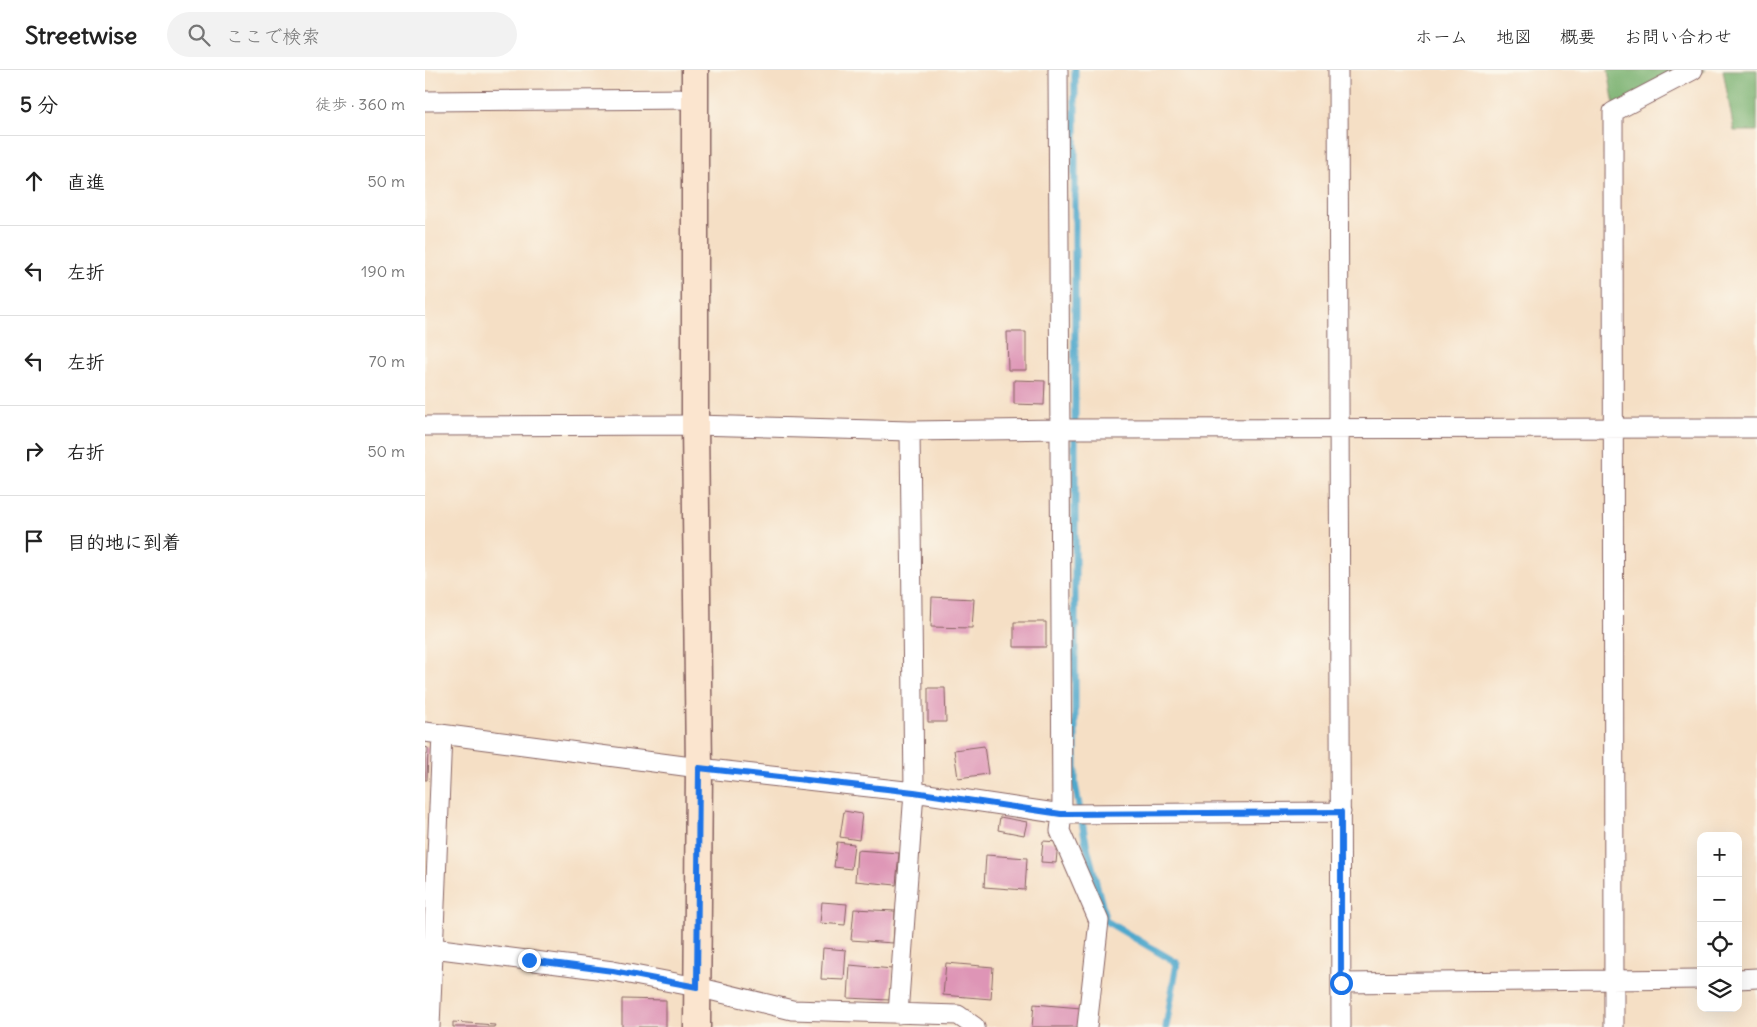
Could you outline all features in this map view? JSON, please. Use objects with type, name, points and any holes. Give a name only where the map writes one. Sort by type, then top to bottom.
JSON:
[{"type":"street","points":[[695,70],[695,425],[699,768],[697,1027]]},
{"type":"street","points":[[1058,70],[1060,831],[1099,921],[1087,1027]]},
{"type":"street","points":[[1338,70],[1341,1027]]},
{"type":"street","points":[[1614,1027],[1613,112],[1693,70]]},
{"type":"street","points":[[425,101],[695,99]]},
{"type":"street","points":[[425,426],[695,425],[910,431],[1757,428]]},
{"type":"street","points":[[898,1014],[914,792],[910,431]]},
{"type":"street","points":[[430,1027],[429,947],[433,733],[699,768],[914,792],[1061,814],[1341,812]]},
{"type":"street","points":[[429,947],[613,971],[697,987],[792,1010],[958,1016],[975,1027]]},
{"type":"street","points":[[1742,979],[1757,978]]},
{"type":"street","points":[[1341,983],[1697,979]]},
{"type":"green space","points":[[1608,70],[1706,70],[1615,111]]},
{"type":"green space","points":[[1723,70],[1757,70],[1757,131],[1734,131]]},
{"type":"building","points":[[1007,332],[1026,332],[1026,370],[1008,370]]},
{"type":"building","points":[[1014,380],[1045,381],[1044,405],[1014,404]]},
{"type":"building","points":[[932,597],[974,599],[972,628],[931,627]]},
{"type":"building","points":[[1014,622],[1046,622],[1046,647],[1014,647]]},
{"type":"building","points":[[928,688],[945,688],[946,722],[928,722]]},
{"type":"building","points":[[984,746],[988,774],[958,778],[954,750]]},
{"type":"building","points":[[425,747],[428,748],[427,780],[425,780]]},
{"type":"building","points":[[844,811],[862,814],[859,840],[840,837]]},
{"type":"building","points":[[1000,817],[1027,822],[1024,835],[998,830]]},
{"type":"building","points":[[1043,841],[1058,842],[1056,863],[1041,862]]},
{"type":"building","points":[[837,842],[854,844],[851,869],[834,867]]},
{"type":"building","points":[[857,850],[899,853],[896,885],[855,881]]},
{"type":"building","points":[[986,855],[1027,858],[1025,890],[984,887]]},
{"type":"building","points":[[822,902],[847,904],[845,925],[820,923]]},
{"type":"building","points":[[854,909],[895,911],[893,943],[851,940]]},
{"type":"building","points":[[823,948],[846,950],[844,980],[821,979]]},
{"type":"building","points":[[946,963],[993,967],[991,999],[943,995]]},
{"type":"building","points":[[850,965],[892,969],[889,1000],[848,998]]},
{"type":"building","points":[[622,999],[666,1000],[666,1027],[622,1027]]},
{"type":"building","points":[[1034,1004],[1081,1008],[1080,1027],[1032,1027]]},
{"type":"building","points":[[453,1022],[495,1025],[494,1027],[453,1027]]},
{"type":"waterway","points":[[1075,70],[1075,784],[1086,843],[1106,921],[1177,963],[1166,1027]]},
{"type":"route","points":[[529,960],[613,971],[697,987],[699,768],[914,792],[1061,814],[1341,812],[1341,983]]}]
